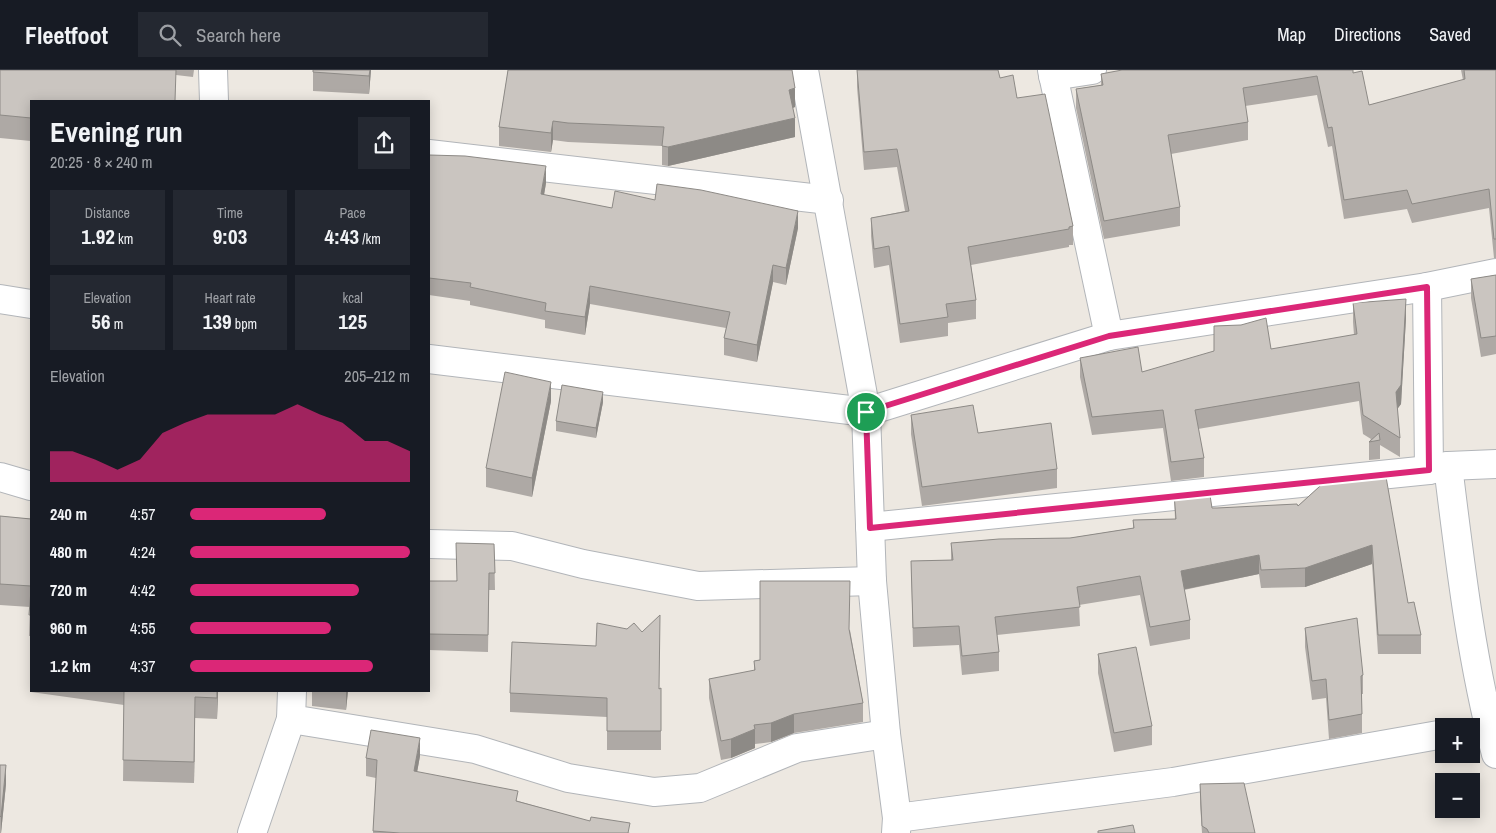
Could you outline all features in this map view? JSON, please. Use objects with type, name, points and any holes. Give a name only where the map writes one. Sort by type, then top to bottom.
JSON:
[{"type":"street","points":[[213,70],[214,100]]},
{"type":"street","points":[[804,70],[866,412],[872,581],[896,826],[1173,782],[1435,736]]},
{"type":"street","points":[[1092,70],[1053,73],[1109,336]]},
{"type":"street","points":[[430,154],[829,200]]},
{"type":"street","points":[[430,359],[866,412],[1109,336],[1427,287],[1496,273]]},
{"type":"street","points":[[1427,287],[1438,468],[1468,622],[1485,726],[1496,754]]},
{"type":"street","points":[[0,299],[30,304]]},
{"type":"street","points":[[870,528],[1438,468],[1496,464]]},
{"type":"street","points":[[0,477],[30,486]]},
{"type":"street","points":[[430,544],[512,546],[583,564],[698,586],[872,581]]},
{"type":"street","points":[[252,833],[291,719],[292,692]]},
{"type":"street","points":[[291,719],[474,749],[568,778],[654,792],[700,788],[798,748],[886,734]]},
{"type":"building","points":[[0,70],[176,70],[175,100],[30,100],[30,118],[0,115]]},
{"type":"building","points":[[313,70],[370,70],[369,76],[313,72]]},
{"type":"building","points":[[508,70],[792,70],[795,88],[789,90],[795,118],[668,147],[662,146],[664,127],[553,121],[551,133],[499,127]]},
{"type":"building","points":[[857,70],[998,70],[1000,78],[1013,75],[1017,98],[1045,94],[1073,226],[1069,227],[1069,229],[968,247],[976,300],[946,304],[948,317],[900,324],[889,246],[874,249],[871,218],[909,211],[897,149],[864,152]]},
{"type":"building","points":[[1122,70],[1353,70],[1353,73],[1362,71],[1369,105],[1465,79],[1464,70],[1496,70],[1496,239],[1494,239],[1489,189],[1412,204],[1407,190],[1344,200],[1332,127],[1328,128],[1317,76],[1243,88],[1248,122],[1168,135],[1180,207],[1104,221],[1076,89],[1103,85],[1101,74]]},
{"type":"building","points":[[430,155],[465,156],[546,166],[541,194],[612,208],[615,191],[655,200],[657,184],[701,190],[798,211],[786,268],[773,265],[757,345],[724,338],[730,312],[590,286],[585,317],[545,311],[546,303],[470,287],[471,283],[430,278]]},
{"type":"building","points":[[1496,275],[1496,336],[1481,338],[1471,279]]},
{"type":"building","points":[[1406,299],[1401,385],[1396,392],[1400,438],[1363,415],[1359,382],[1195,410],[1204,458],[1171,462],[1163,410],[1092,417],[1080,358],[1138,347],[1142,372],[1214,351],[1214,326],[1241,325],[1266,318],[1271,349],[1357,334],[1353,303]]},
{"type":"building","points":[[505,372],[551,382],[532,478],[486,468]]},
{"type":"building","points":[[562,385],[603,392],[596,428],[556,421]]},
{"type":"building","points":[[973,405],[978,433],[1051,423],[1057,469],[922,487],[911,415]]},
{"type":"building","points":[[1379,433],[1380,440],[1369,442]]},
{"type":"building","points":[[1385,471],[1408,603],[1414,602],[1421,635],[1378,635],[1372,545],[1305,568],[1261,570],[1259,555],[1181,571],[1190,620],[1150,627],[1140,576],[1077,587],[1080,607],[995,617],[999,652],[962,656],[959,626],[913,628],[911,561],[953,560],[951,543],[999,539],[1070,538],[1134,528],[1133,520],[1176,519],[1174,493],[1209,489],[1212,508],[1297,504],[1298,506],[1330,477]]},
{"type":"building","points":[[0,516],[30,519],[30,586],[0,584]]},
{"type":"building","points":[[456,543],[494,544],[495,573],[489,573],[488,635],[430,634],[430,581],[457,581]]},
{"type":"building","points":[[760,581],[850,581],[849,629],[863,703],[794,714],[771,723],[754,725],[755,729],[721,741],[709,679],[755,670],[754,661],[760,660]]},
{"type":"building","points":[[660,615],[659,689],[661,688],[661,731],[607,731],[607,698],[510,693],[512,642],[596,646],[597,623],[627,629],[634,623],[642,632]]},
{"type":"building","points":[[1357,618],[1363,675],[1361,676],[1362,714],[1329,720],[1326,679],[1312,681],[1305,628]]},
{"type":"building","points":[[1136,647],[1152,726],[1114,733],[1098,654]]},
{"type":"building","points":[[124,692],[217,692],[217,698],[195,697],[194,762],[123,760]]},
{"type":"building","points":[[371,730],[420,738],[414,771],[518,791],[516,801],[590,821],[591,817],[630,823],[628,833],[400,833],[373,831],[377,760],[366,758]]},
{"type":"building","points":[[0,765],[6,765],[1,817],[0,816]]},
{"type":"building","points":[[1244,783],[1255,833],[1209,833],[1202,826],[1200,784]]},
{"type":"building","points":[[1133,825],[1135,833],[1098,833],[1098,831]]},
{"type":"route","points":[[1427,287],[1429,470],[870,528],[866,412],[1109,336],[1427,287]]}]
